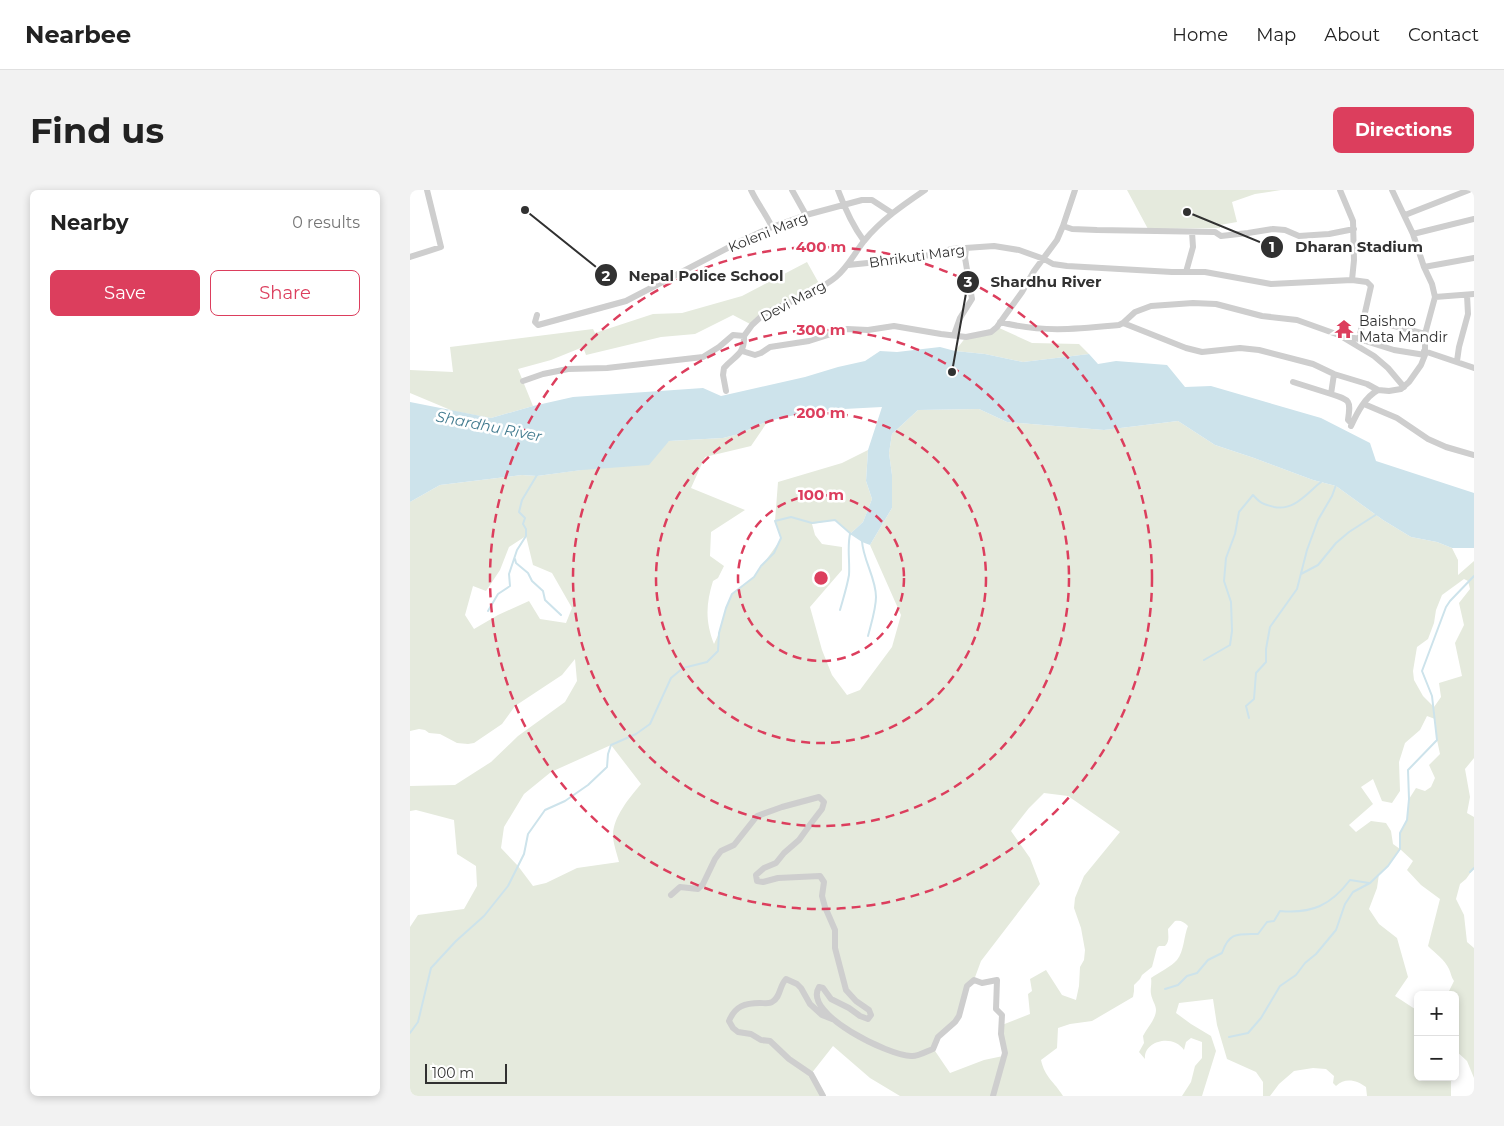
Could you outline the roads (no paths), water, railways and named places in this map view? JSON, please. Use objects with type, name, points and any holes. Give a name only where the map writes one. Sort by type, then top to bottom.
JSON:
[{"type":"street","points":[[410,257],[441,247],[427,190]]},
{"type":"street","points":[[751,190],[772,227]]},
{"type":"street","points":[[792,190],[806,215]]},
{"type":"street","points":[[838,190],[854,229],[864,241]]},
{"type":"street","name":"Devi Marg","points":[[744,336],[764,314],[821,287],[835,278],[848,265],[864,241],[892,213],[925,190]]},
{"type":"street","points":[[742,351],[755,355],[770,347],[808,342],[847,329],[868,330],[894,326],[966,336],[991,332],[1022,292],[1034,271],[1057,240],[1075,190]]},
{"type":"street","points":[[1340,190],[1350,212],[1354,229],[1352,280],[1367,282],[1371,286],[1360,339]]},
{"type":"street","points":[[1123,323],[1186,348],[1202,352],[1240,348],[1258,350],[1313,364],[1378,390],[1389,391],[1406,384],[1421,364],[1424,353],[1425,334],[1435,297],[1413,234],[1392,190]]},
{"type":"street","points":[[1405,215],[1469,190]]},
{"type":"street","name":"Koleni Marg","points":[[537,315],[535,322],[538,325],[626,301],[741,241],[806,215],[862,200],[872,200],[892,213]]},
{"type":"street","points":[[1413,234],[1474,219]]},
{"type":"street","points":[[1063,226],[1072,229],[1215,232],[1221,236],[1273,228],[1285,230],[1299,236],[1329,234],[1354,229]]},
{"type":"street","points":[[1186,272],[1193,247],[1192,232]]},
{"type":"street","name":"Bhrikuti Marg","points":[[848,265],[907,260],[951,249],[994,246],[1026,252],[1053,264],[1067,266],[1222,274],[1253,282],[1271,284],[1352,280]]},
{"type":"street","points":[[954,335],[960,318],[972,299],[966,248]]},
{"type":"street","points":[[1424,267],[1474,258]]},
{"type":"street","points":[[1435,297],[1470,294],[1468,314],[1457,361]]},
{"type":"street","points":[[1000,322],[1018,327],[1066,330],[1119,325],[1135,312],[1151,306],[1194,303],[1216,304],[1262,316],[1297,320],[1394,350],[1424,353],[1457,361],[1474,368]]},
{"type":"street","points":[[1364,318],[1425,334]]},
{"type":"street","points":[[1339,334],[1374,356],[1406,384]]},
{"type":"street","points":[[524,380],[568,369],[607,368],[703,357],[719,347],[732,335],[744,336],[742,351],[724,368],[723,375],[726,390]]},
{"type":"street","points":[[1330,394],[1334,374]]},
{"type":"street","points":[[1293,382],[1348,401],[1350,405],[1348,420],[1351,426],[1371,394],[1378,390]]},
{"type":"street","points":[[1364,404],[1397,418],[1428,439],[1446,447],[1474,455]]},
{"type":"street","points":[[672,895],[680,887],[698,889],[704,884],[715,859],[721,851],[734,845],[757,816],[782,807],[818,798],[824,802],[822,809],[799,840],[776,863],[764,868],[756,875],[757,880],[763,882],[778,878],[820,876],[824,882],[822,896],[835,930],[835,948],[846,990],[856,1001],[869,1010],[871,1015],[868,1018],[860,1016],[831,999],[823,988],[819,987],[816,998],[833,1019],[847,1030],[897,1054],[913,1057],[933,1048],[938,1037],[955,1022],[959,1016],[967,986],[974,980],[982,983],[997,980],[996,1009],[1002,1015],[1001,1034],[1005,1052],[993,1096]]},
{"type":"street","points":[[823,1096],[811,1074],[789,1059],[779,1048],[770,1041],[761,1040],[751,1034],[738,1032],[729,1021],[732,1014],[748,1003],[768,1004],[772,1002],[778,995],[781,984],[786,979],[801,988],[810,1004],[822,1015],[833,1019]]},
{"type":"water","points":[[940,347],[1023,362],[1089,354],[1098,364],[1116,361],[1167,365],[1185,387],[1211,386],[1321,418],[1370,443],[1376,461],[1474,493],[1474,548],[1452,548],[1437,542],[1411,537],[1383,520],[1336,486],[1313,480],[1215,445],[1178,421],[1104,430],[1007,422],[979,409],[918,410],[892,434],[889,453],[892,475],[892,508],[870,545],[850,534],[863,522],[872,499],[866,481],[868,450],[882,407],[795,415],[768,421],[739,434],[723,438],[669,441],[649,465],[582,470],[537,476],[522,475],[440,485],[410,502],[410,402],[491,418],[573,397],[703,388],[721,396],[865,361],[880,351],[897,352]]},
{"type":"waterway","points":[[488,611],[498,594],[510,586],[509,574],[517,550],[526,536],[526,529],[523,524],[525,518],[519,512],[522,500],[537,475]]},
{"type":"waterway","points":[[1204,660],[1230,645],[1232,631],[1231,602],[1224,581],[1226,558],[1235,534],[1239,512],[1253,495],[1260,502],[1274,507],[1281,508],[1294,504],[1321,482]]},
{"type":"waterway","points":[[1249,718],[1246,706],[1254,699],[1256,673],[1266,662],[1270,627],[1297,589],[1307,550],[1318,520],[1336,485]]},
{"type":"waterway","points":[[1301,574],[1318,565],[1336,543],[1377,514]]},
{"type":"waterway","points":[[410,1033],[418,1022],[431,968],[456,941],[484,916],[508,886],[524,854],[528,834],[545,810],[565,801],[588,785],[607,767],[611,745],[636,734],[650,724],[671,678],[683,668],[707,662],[718,651],[719,633],[732,594],[754,577],[761,566],[774,553],[781,538],[775,521],[791,517],[812,523],[835,520],[851,534]]},
{"type":"waterway","points":[[840,610],[849,575],[850,534]]},
{"type":"waterway","points":[[862,541],[876,597],[868,636]]},
{"type":"waterway","points":[[515,559],[516,563],[528,573],[532,581],[543,591],[545,600],[561,615]]},
{"type":"waterway","points":[[1229,1037],[1248,1033],[1261,1018],[1280,986],[1296,975],[1336,930],[1345,904],[1353,892],[1370,883],[1388,866],[1400,849],[1400,833],[1407,820],[1409,799],[1408,770],[1437,740],[1432,696],[1422,671],[1446,607],[1474,576]]},
{"type":"waterway","points":[[1470,872],[1474,868]]},
{"type":"waterway","points":[[1165,989],[1178,985],[1187,976],[1197,973],[1208,960],[1222,953],[1231,938],[1240,934],[1258,934],[1267,922],[1274,921],[1280,911],[1302,911],[1320,906],[1336,896],[1350,880],[1369,883]]},
{"type":"place","name":"Nepal Police School","points":[[525,210]]},
{"type":"place","name":"Dharan Stadium","points":[[1187,212]]},
{"type":"place","name":"Baishno Mata Mandir","points":[[1344,329]]},
{"type":"place","name":"Shardhu River","points":[[952,372]]}]
